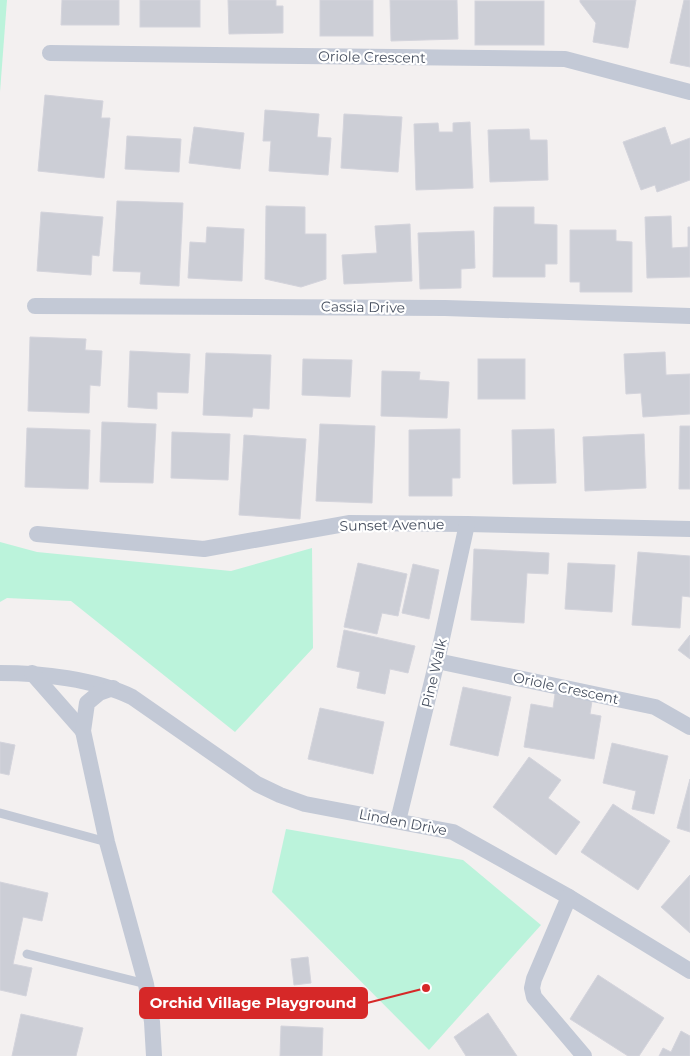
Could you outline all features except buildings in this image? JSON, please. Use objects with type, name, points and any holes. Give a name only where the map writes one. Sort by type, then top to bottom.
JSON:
[{"type":"street","name":"Oriole Crescent","points":[[50,54],[565,59],[690,92]]},
{"type":"street","name":"Cassia Drive","points":[[36,306],[445,308],[690,316]]},
{"type":"street","name":"Sunset Avenue","points":[[37,534],[204,549],[350,523],[690,529]]},
{"type":"street","name":"Pine Walk","points":[[398,821],[437,661],[467,524]]},
{"type":"street","name":"Oriole Crescent","points":[[437,661],[655,708],[690,727]]},
{"type":"street","name":"Linden Drive","points":[[0,673],[32,673],[113,688],[132,697],[257,784],[280,795],[305,804],[454,832],[569,897],[690,971]]},
{"type":"street","points":[[32,673],[83,731]]},
{"type":"street","points":[[113,688],[99,693],[88,704],[83,731],[107,842],[146,984],[152,1022],[154,1056]]},
{"type":"street","points":[[569,897],[534,979],[532,988],[534,997],[584,1056]]},
{"type":"lane","points":[[0,813],[107,842]]},
{"type":"lane","points":[[27,954],[146,984]]},
{"type":"green space","points":[[0,0],[7,0],[0,92]]},
{"type":"green space","points":[[0,542],[37,552],[231,571],[312,548],[313,648],[235,732],[71,601],[7,598],[0,602]]},
{"type":"green space","points":[[286,829],[463,860],[541,925],[429,1050],[272,892]]},
{"type":"place","name":"Orchid Village Playground","points":[[426,988]]}]
